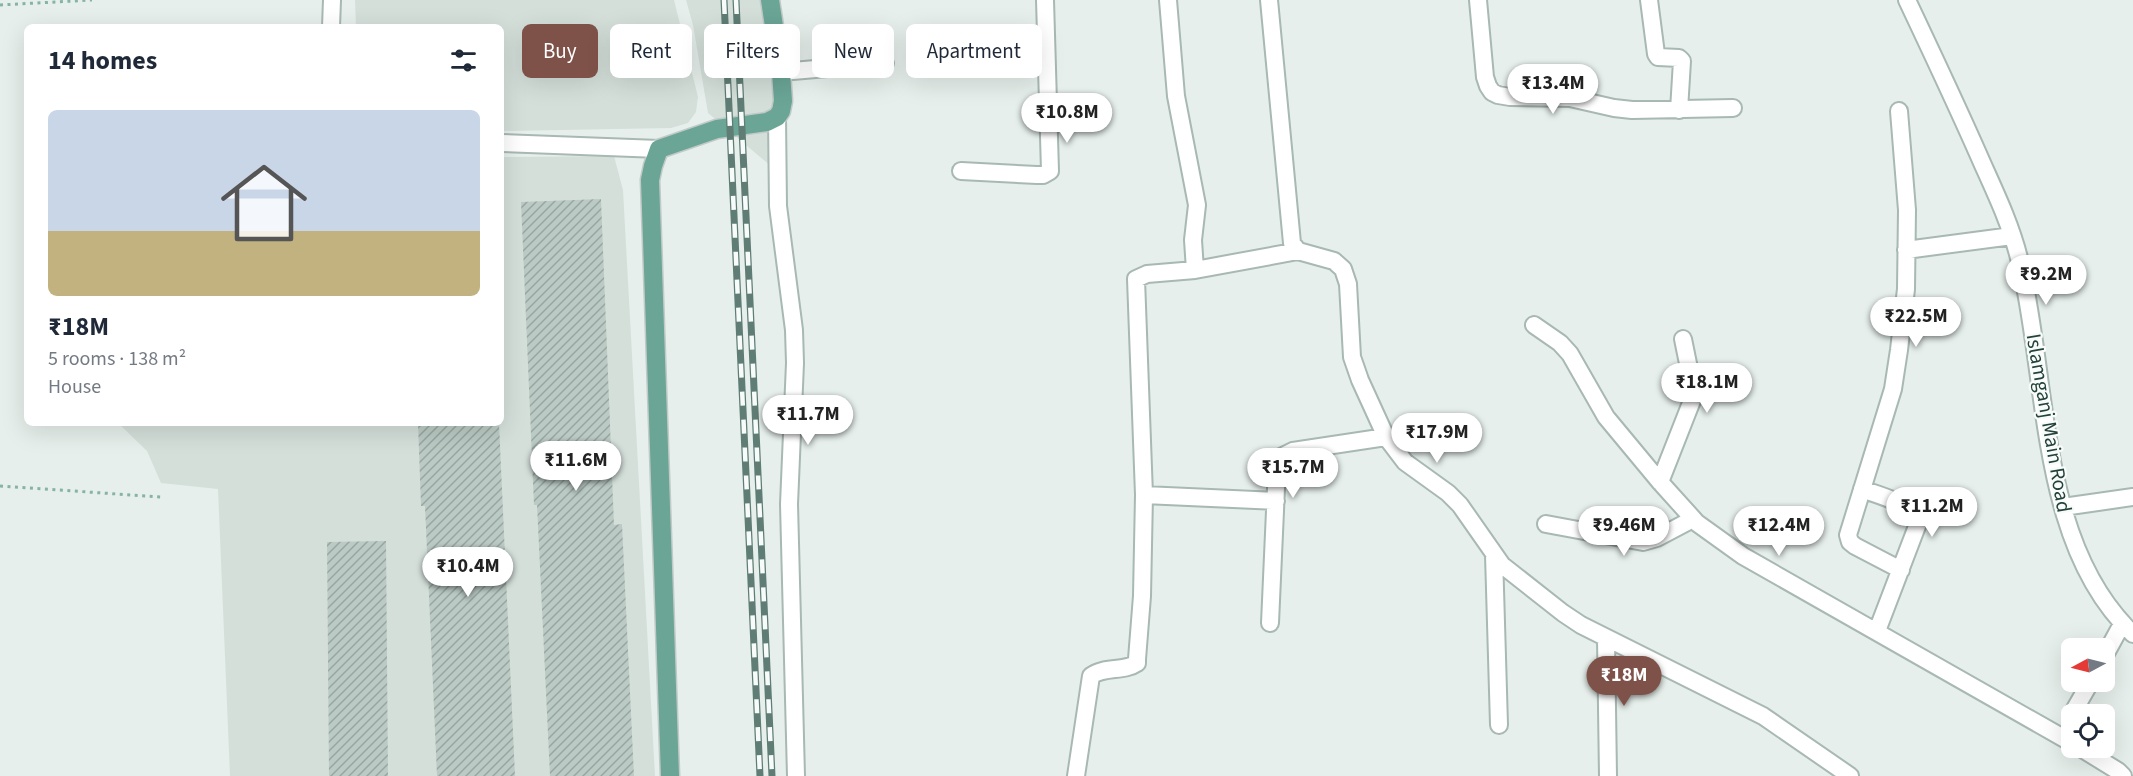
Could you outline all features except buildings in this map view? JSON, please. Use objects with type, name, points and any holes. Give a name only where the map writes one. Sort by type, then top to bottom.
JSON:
[{"type":"main road","points":[[770,0],[774,24]]},
{"type":"main road","points":[[670,776],[650,195],[653,166],[659,149],[717,129],[767,122],[777,117],[783,101],[781,78]]},
{"type":"street","points":[[331,24],[332,0]]},
{"type":"street","points":[[962,171],[1037,175],[1050,171],[1045,0]]},
{"type":"street","points":[[1168,0],[1176,96],[1197,205],[1192,240],[1195,270]]},
{"type":"street","points":[[1269,0],[1291,236],[1294,248],[1298,251]]},
{"type":"street","points":[[1478,0],[1485,77],[1488,86],[1498,95],[1570,98],[1632,110],[1733,108]]},
{"type":"street","points":[[1649,0],[1656,56],[1676,57],[1682,61],[1679,110]]},
{"type":"street","name":"Islamganj Main Road","points":[[1907,0],[1969,134],[2019,258],[2055,471],[2068,528],[2086,571],[2128,629]]},
{"type":"street","points":[[1899,111],[1907,210],[1906,289],[1893,389],[1848,531],[1848,539],[1855,546],[1901,570]]},
{"type":"street","points":[[777,117],[778,206],[794,330],[795,363],[789,504],[796,776]]},
{"type":"street","points":[[504,143],[659,149]]},
{"type":"street","points":[[1906,250],[2012,236]]},
{"type":"street","points":[[1076,776],[1091,676],[1098,672],[1137,663],[1142,596],[1144,495],[1136,279],[1147,274],[1195,270],[1298,251],[1334,261],[1343,269],[1348,284],[1352,357],[1355,369],[1386,437],[1405,462],[1448,493],[1460,505],[1494,555],[1507,569],[1563,613],[1606,639],[1763,716],[1850,776]]},
{"type":"street","points":[[1534,325],[1560,343],[1570,354],[1606,417],[1693,519],[1714,536],[1743,556],[2061,736]]},
{"type":"street","points":[[1660,482],[1693,398],[1683,339]]},
{"type":"street","points":[[1270,623],[1277,466],[1281,457],[1285,454],[1386,437]]},
{"type":"street","points":[[1862,489],[1907,507],[1918,517],[1918,525],[1877,631]]},
{"type":"street","points":[[1144,495],[1276,501]]},
{"type":"street","points":[[2063,507],[2133,497]]},
{"type":"street","points":[[1546,524],[1643,542],[1657,538],[1693,519]]},
{"type":"street","points":[[1494,555],[1498,725]]},
{"type":"street","points":[[2115,644],[2128,629]]},
{"type":"street","points":[[1606,639],[1608,776]]},
{"type":"street","points":[[2097,758],[2123,776]]},
{"type":"path","points":[[0,5],[92,0]]},
{"type":"path","points":[[0,486],[161,497]]},
{"type":"shaded area","points":[[355,0],[674,0],[680,24],[610,24],[610,78],[692,78],[692,73],[698,97],[696,112],[688,123],[671,128],[504,131],[504,24],[356,24]]},
{"type":"shaded area","points":[[686,0],[777,0],[778,24],[704,24],[704,78],[781,78],[785,178],[708,113],[693,25]]},
{"type":"shaded area","points":[[614,156],[623,190],[655,776],[230,776],[218,489],[161,483],[147,451],[121,426],[504,426],[504,157]]},
{"type":"railway","points":[[724,0],[760,776]]},
{"type":"railway","points":[[736,0],[772,776]]}]
